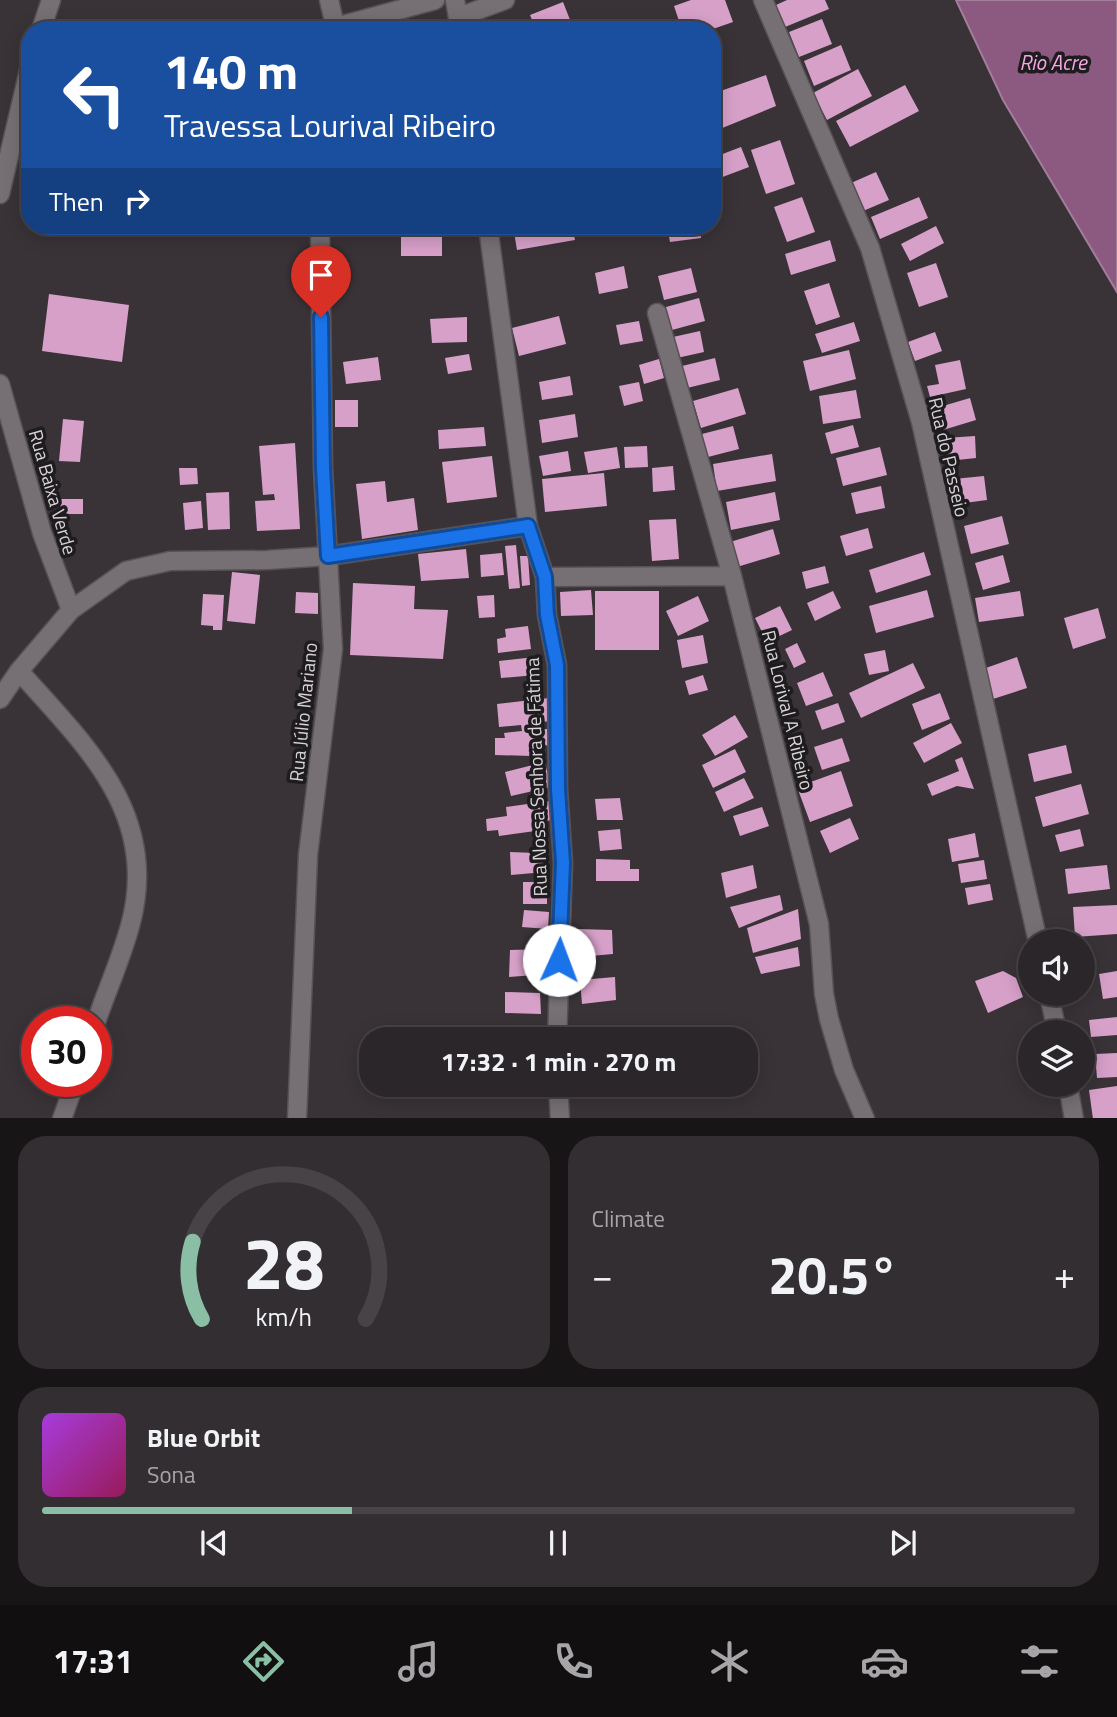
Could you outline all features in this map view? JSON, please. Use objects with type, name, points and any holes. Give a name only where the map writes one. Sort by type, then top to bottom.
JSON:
[{"type":"street","points":[[44,21],[51,0]]},
{"type":"street","points":[[329,0],[334,21]]},
{"type":"street","points":[[361,21],[435,0]]},
{"type":"street","points":[[458,16],[505,0]]},
{"type":"street","name":"Rua do Passeio","points":[[762,0],[870,248],[921,422],[1035,929]]},
{"type":"street","points":[[0,194],[21,104]]},
{"type":"street","name":"Rua Júlio Mariano","points":[[297,1118],[307,855],[333,649],[323,468],[320,235]]},
{"type":"street","name":"Rua Nossa Senhora de Fátima","points":[[489,235],[528,526],[545,577],[547,615],[557,665],[558,789],[563,863],[557,1027]]},
{"type":"street","name":"Rua Lorival A Ribeiro","points":[[657,313],[732,576],[820,924],[824,994],[829,1019],[844,1070],[865,1118]]},
{"type":"street","name":"Rua Baixa Verde","points":[[0,384],[42,533],[71,610]]},
{"type":"street","points":[[0,699],[19,671],[71,610],[126,570],[170,561],[328,556],[528,526]]},
{"type":"street","points":[[545,577],[732,576]]},
{"type":"street","points":[[19,671],[85,746],[108,779],[132,829],[138,859],[136,893],[130,926],[102,1006]]},
{"type":"street","points":[[62,1118],[70,1097]]},
{"type":"street","points":[[559,1097],[560,1118]]},
{"type":"street","points":[[1070,1097],[1074,1118]]},
{"type":"water","name":"Rio Acre","points":[[956,0],[1117,0],[1117,292],[1003,100]]},
{"type":"building","points":[[691,0],[725,0],[733,22],[721,26],[721,21],[679,21],[674,6]]},
{"type":"building","points":[[787,0],[825,0],[829,9],[785,27],[776,5]]},
{"type":"building","points":[[563,2],[570,21],[532,21],[530,15]]},
{"type":"building","points":[[822,19],[832,44],[799,57],[789,32]]},
{"type":"building","points":[[841,45],[851,70],[814,86],[804,61]]},
{"type":"building","points":[[858,69],[872,96],[827,120],[813,93]]},
{"type":"building","points":[[766,75],[776,106],[721,129],[721,91]]},
{"type":"building","points":[[905,85],[919,111],[850,147],[836,121]]},
{"type":"building","points":[[780,140],[795,184],[766,194],[751,150]]},
{"type":"building","points":[[741,147],[749,167],[721,178],[721,155]]},
{"type":"building","points":[[876,172],[889,200],[863,211],[851,183]]},
{"type":"building","points":[[802,197],[815,232],[787,242],[774,207]]},
{"type":"building","points":[[919,197],[928,218],[880,239],[871,217]]},
{"type":"building","points":[[936,226],[944,243],[910,261],[901,244]]},
{"type":"building","points":[[401,235],[442,235],[442,256],[401,256]]},
{"type":"building","points":[[514,235],[574,235],[575,240],[517,250]]},
{"type":"building","points":[[669,235],[700,235],[701,238],[670,242]]},
{"type":"building","points":[[830,240],[836,261],[791,275],[785,254]]},
{"type":"building","points":[[936,263],[948,297],[919,307],[907,273]]},
{"type":"building","points":[[624,266],[628,288],[599,294],[595,273]]},
{"type":"building","points":[[691,268],[697,292],[664,300],[658,276]]},
{"type":"building","points":[[829,283],[840,317],[816,325],[804,291]]},
{"type":"building","points":[[49,294],[129,305],[122,362],[42,351]]},
{"type":"building","points":[[699,298],[705,321],[672,330],[666,307]]},
{"type":"building","points":[[559,316],[566,344],[519,356],[512,328]]},
{"type":"building","points":[[467,317],[467,342],[432,343],[430,319]]},
{"type":"building","points":[[639,321],[643,341],[620,345],[616,325]]},
{"type":"building","points":[[854,322],[860,341],[822,353],[815,334]]},
{"type":"building","points":[[700,331],[704,352],[677,358],[673,337]]},
{"type":"building","points":[[935,332],[942,351],[915,361],[908,342]]},
{"type":"building","points":[[849,350],[856,379],[810,391],[803,361]]},
{"type":"building","points":[[469,354],[472,370],[448,374],[445,358]]},
{"type":"building","points":[[378,357],[381,380],[346,384],[343,362]]},
{"type":"building","points":[[715,358],[720,380],[687,388],[682,366]]},
{"type":"building","points":[[659,359],[664,378],[644,384],[639,365]]},
{"type":"building","points":[[960,360],[966,389],[930,397],[927,386],[939,384],[935,365]]},
{"type":"building","points":[[570,376],[573,395],[542,400],[539,382]]},
{"type":"building","points":[[639,382],[643,401],[624,406],[619,386]]},
{"type":"building","points":[[738,388],[746,414],[701,428],[693,401]]},
{"type":"building","points":[[856,390],[861,418],[823,424],[819,396]]},
{"type":"building","points":[[970,398],[976,420],[943,430],[936,408]]},
{"type":"building","points":[[335,400],[358,400],[358,427],[335,427]]},
{"type":"building","points":[[575,414],[578,437],[542,443],[539,420]]},
{"type":"building","points":[[63,419],[84,421],[80,462],[59,461]]},
{"type":"building","points":[[853,425],[859,447],[831,454],[825,433]]},
{"type":"building","points":[[733,426],[739,449],[708,457],[702,434]]},
{"type":"building","points":[[484,427],[486,446],[439,449],[438,430]]},
{"type":"building","points":[[975,436],[976,458],[948,461],[946,438]]},
{"type":"building","points":[[295,443],[300,529],[257,531],[255,501],[275,500],[274,494],[263,495],[259,446]]},
{"type":"building","points":[[647,446],[648,467],[625,468],[624,447]]},
{"type":"building","points":[[617,447],[620,468],[588,473],[584,452]]},
{"type":"building","points":[[880,447],[887,475],[843,486],[836,458]]},
{"type":"building","points":[[568,451],[571,471],[543,476],[539,456]]},
{"type":"building","points":[[772,454],[776,481],[717,491],[713,464]]},
{"type":"building","points":[[492,456],[497,497],[447,503],[442,462]]},
{"type":"building","points":[[673,466],[675,490],[653,492],[652,468]]},
{"type":"building","points":[[179,468],[197,468],[198,484],[180,485]]},
{"type":"building","points":[[604,473],[607,506],[545,512],[542,479]]},
{"type":"building","points":[[984,476],[987,500],[957,504],[954,479]]},
{"type":"building","points":[[385,481],[387,502],[414,498],[418,530],[362,539],[356,484]]},
{"type":"building","points":[[881,486],[885,508],[856,514],[851,493]]},
{"type":"building","points":[[229,492],[230,529],[208,530],[206,493]]},
{"type":"building","points":[[775,492],[780,520],[731,530],[726,502]]},
{"type":"building","points":[[60,499],[83,499],[83,514],[61,514]]},
{"type":"building","points":[[201,501],[203,528],[185,530],[183,503]]},
{"type":"building","points":[[1002,516],[1009,544],[971,554],[964,526]]},
{"type":"building","points":[[676,519],[679,559],[652,561],[649,520]]},
{"type":"building","points":[[868,528],[873,548],[846,556],[840,536]]},
{"type":"building","points":[[773,529],[780,554],[737,567],[730,542]]},
{"type":"building","points":[[516,545],[520,588],[509,589],[505,546]]},
{"type":"building","points":[[466,549],[469,578],[421,581],[418,554]]},
{"type":"building","points":[[924,552],[931,575],[876,593],[869,570]]},
{"type":"building","points":[[502,553],[504,575],[481,577],[480,555]]},
{"type":"building","points":[[1003,555],[1010,582],[983,590],[975,563]]},
{"type":"building","points":[[520,556],[528,556],[530,585],[522,586]]},
{"type":"building","points":[[825,566],[829,583],[806,589],[802,572]]},
{"type":"building","points":[[232,572],[260,575],[255,624],[227,621]]},
{"type":"building","points":[[353,583],[415,586],[414,609],[448,610],[443,659],[350,655]]},
{"type":"building","points":[[591,590],[593,615],[561,616],[560,592]]},
{"type":"building","points":[[927,590],[934,617],[876,633],[869,606]]},
{"type":"building","points":[[595,591],[659,591],[659,650],[595,650]]},
{"type":"building","points":[[833,591],[841,608],[815,621],[807,603]]},
{"type":"building","points":[[1020,591],[1024,616],[979,622],[975,598]]},
{"type":"building","points":[[296,592],[318,593],[318,614],[295,613]]},
{"type":"building","points":[[203,594],[224,595],[222,630],[201,625]]},
{"type":"building","points":[[494,595],[495,617],[479,618],[477,596]]},
{"type":"building","points":[[698,596],[709,621],[678,636],[666,611]]},
{"type":"building","points":[[780,606],[792,630],[767,642],[755,618]]},
{"type":"building","points":[[1098,608],[1106,638],[1073,649],[1064,618]]},
{"type":"building","points":[[528,626],[531,649],[498,653],[497,639],[506,637],[505,629]]},
{"type":"building","points":[[703,635],[708,663],[682,668],[677,640]]},
{"type":"building","points":[[797,643],[806,662],[794,668],[785,649]]},
{"type":"building","points":[[885,650],[889,671],[869,675],[864,654]]},
{"type":"building","points":[[535,657],[536,675],[501,678],[499,661]]},
{"type":"building","points":[[1017,657],[1027,688],[993,699],[983,669]]},
{"type":"building","points":[[913,663],[925,688],[861,718],[849,693]]},
{"type":"building","points":[[823,672],[833,696],[806,706],[797,683]]},
{"type":"building","points":[[703,675],[708,690],[689,695],[685,681]]},
{"type":"building","points":[[940,693],[950,719],[922,730],[912,704]]},
{"type":"building","points":[[549,698],[551,721],[533,723],[534,730],[547,729],[549,745],[536,747],[531,756],[495,755],[495,738],[505,738],[504,733],[522,731],[521,725],[499,727],[497,704]]},
{"type":"building","points":[[838,703],[845,722],[822,730],[815,711]]},
{"type":"building","points":[[735,715],[748,737],[715,756],[702,735]]},
{"type":"building","points":[[951,723],[962,743],[924,763],[913,743]]},
{"type":"building","points":[[842,738],[850,761],[822,770],[814,747]]},
{"type":"building","points":[[1066,745],[1072,773],[1034,782],[1028,754]]},
{"type":"building","points":[[735,749],[746,772],[713,788],[702,765]]},
{"type":"building","points":[[962,757],[974,789],[957,786],[932,796],[927,784],[959,771],[955,760]]},
{"type":"building","points":[[545,762],[551,787],[511,796],[505,772]]},
{"type":"building","points":[[841,771],[853,806],[810,822],[797,787]]},
{"type":"building","points":[[744,778],[754,798],[724,812],[715,792]]},
{"type":"building","points":[[1081,784],[1089,814],[1043,827],[1035,797]]},
{"type":"building","points":[[620,798],[623,820],[597,820],[595,799]]},
{"type":"building","points":[[549,801],[552,820],[533,823],[535,831],[499,836],[498,830],[487,831],[486,819],[507,816],[506,807]]},
{"type":"building","points":[[762,807],[769,826],[740,836],[733,816]]},
{"type":"building","points":[[850,818],[859,839],[830,853],[820,831]]},
{"type":"building","points":[[620,829],[622,849],[600,851],[598,831]]},
{"type":"building","points":[[1080,829],[1084,846],[1060,852],[1055,835]]},
{"type":"building","points":[[975,833],[979,857],[952,862],[948,839]]},
{"type":"building","points":[[544,844],[545,872],[511,875],[510,852],[536,853],[537,845]]},
{"type":"building","points":[[596,859],[630,860],[630,869],[639,869],[639,881],[596,881]]},
{"type":"building","points":[[984,860],[987,879],[961,883],[958,864]]},
{"type":"building","points":[[753,865],[757,888],[726,898],[721,873]]},
{"type":"building","points":[[1107,865],[1110,889],[1068,894],[1065,869]]},
{"type":"building","points":[[523,882],[547,882],[547,904],[523,904]]},
{"type":"building","points":[[990,884],[993,900],[968,905],[965,888]]},
{"type":"building","points":[[780,895],[783,910],[739,928],[730,907]]},
{"type":"building","points":[[1117,905],[1117,934],[1095,936],[1095,929],[1074,929],[1073,907]]},
{"type":"building","points":[[798,909],[801,939],[753,953],[747,928]]},
{"type":"building","points":[[524,910],[549,912],[548,929],[522,927]]},
{"type":"building","points":[[577,929],[612,930],[613,954],[579,957]]},
{"type":"building","points":[[798,947],[800,966],[761,974],[755,957]]},
{"type":"building","points":[[547,949],[548,974],[509,977],[510,950]]},
{"type":"building","points":[[1003,971],[1016,978],[1018,999],[988,1013],[975,981]]},
{"type":"building","points":[[1117,971],[1117,997],[1103,999],[1099,974]]},
{"type":"building","points":[[615,977],[616,1000],[582,1004],[580,980]]},
{"type":"building","points":[[505,992],[540,993],[541,1014],[505,1013]]},
{"type":"building","points":[[1117,1017],[1117,1035],[1095,1037],[1095,1020],[1089,1020]]},
{"type":"building","points":[[1117,1053],[1117,1077],[1097,1078],[1095,1054]]},
{"type":"building","points":[[1117,1086],[1117,1118],[1093,1118],[1090,1097],[1095,1097],[1095,1089]]},
{"type":"route","points":[[321,317],[323,468],[328,556],[528,526],[545,577],[547,615],[557,665],[558,789],[563,863],[559,960]]}]
